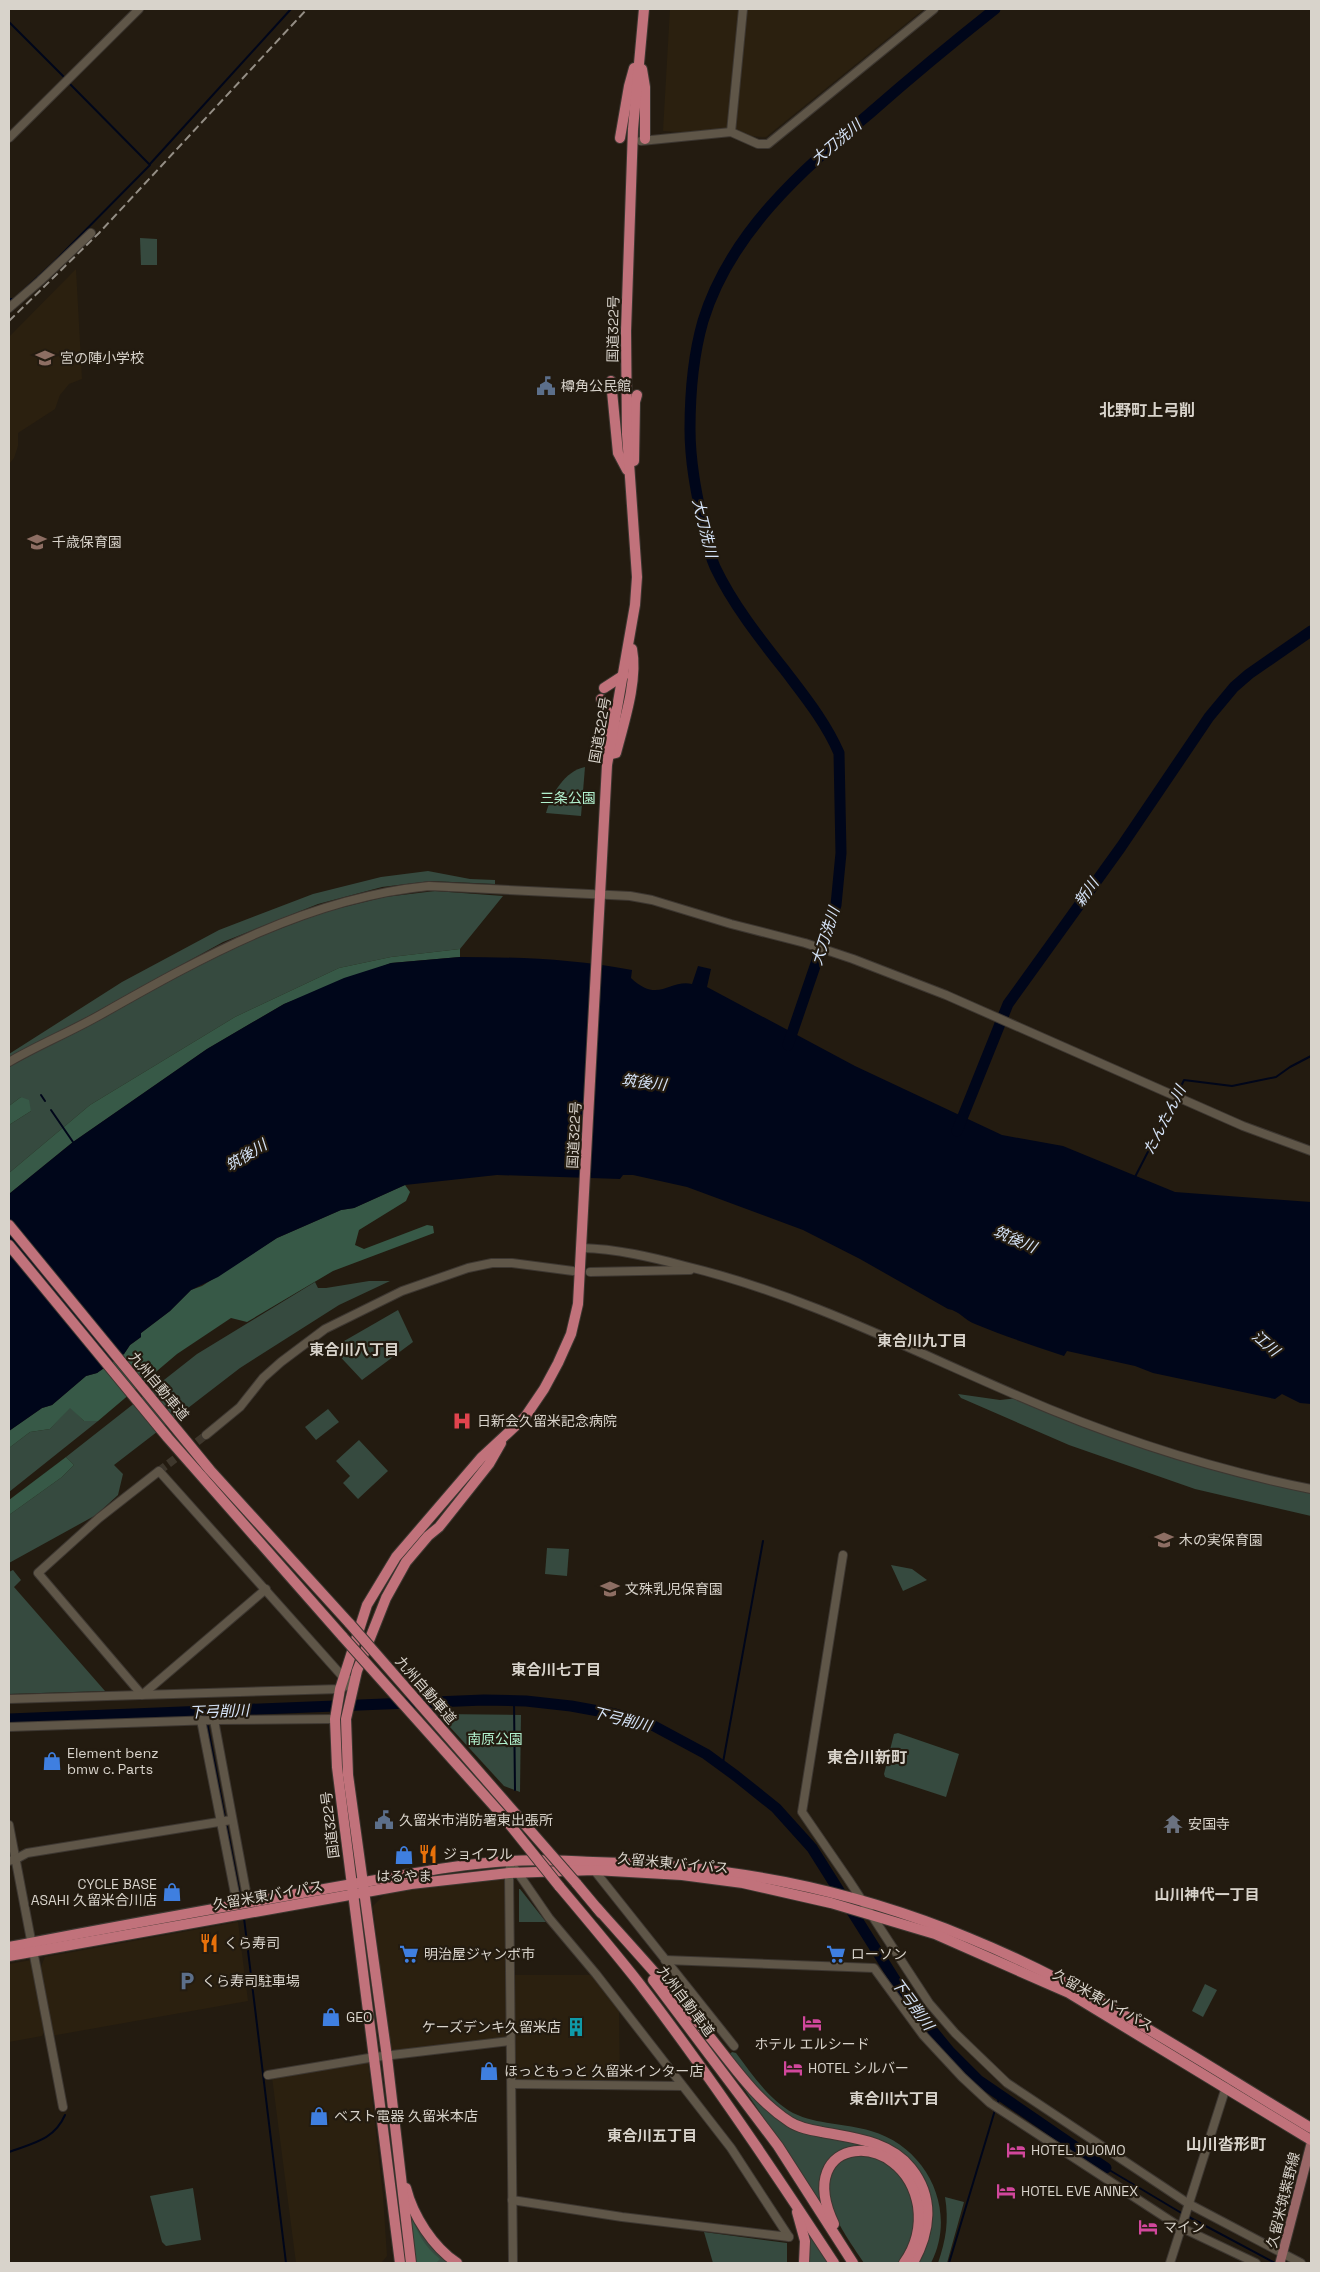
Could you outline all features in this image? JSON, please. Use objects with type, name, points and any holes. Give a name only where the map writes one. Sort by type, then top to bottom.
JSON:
[{"type":"highway","name":"国道322号","points":[[411,2263],[387,2056],[348,1775],[346,1745],[347,1712],[343,1693],[343,1677],[367,1605],[396,1557],[481,1458],[525,1417],[544,1389],[571,1334],[580,1294],[600,873],[607,766],[636,605],[629,473],[626,331],[632,147],[644,9]]},
{"type":"highway","points":[[622,140],[629,86],[639,53]]},
{"type":"highway","points":[[639,53],[645,87],[643,140]]},
{"type":"highway","points":[[611,381],[618,453],[629,473]]},
{"type":"highway","points":[[629,473],[635,456],[634,402],[638,396]]},
{"type":"highway","points":[[601,699],[608,713],[605,730],[608,754],[616,753],[628,704],[634,659],[630,640]]},
{"type":"highway","points":[[604,688],[624,675]]},
{"type":"highway","name":"九州自動車道","points":[[9,1225],[210,1470],[350,1624],[597,1908],[778,2146],[853,2263]]},
{"type":"highway","name":"九州自動車道","points":[[9,1245],[168,1438],[502,1816],[644,1989],[793,2199],[834,2263]]},
{"type":"highway","name":"国道322号","points":[[400,2263],[337,1767],[336,1716],[343,1693],[354,1682],[356,1671],[386,1598],[406,1562],[452,1511],[489,1464],[505,1436]]},
{"type":"highway","name":"久留米東バイパス","points":[[9,1956],[33,1947],[242,1907],[511,1860],[645,1863],[748,1874],[822,1889],[861,1900],[911,1915],[972,1939],[1120,2011],[1311,2128]]},
{"type":"highway","name":"久留米東バイパス","points":[[364,1887],[513,1873],[594,1870],[682,1875],[743,1883],[831,1903],[936,1934],[1069,1993],[1226,2087],[1311,2142]]},
{"type":"highway","points":[[597,1908],[696,2019],[750,2086],[774,2110],[790,2122],[806,2128],[864,2140],[886,2148],[911,2167],[923,2188],[928,2217],[925,2238],[913,2263]]},
{"type":"highway","name":"久留米東バイパス","points":[[9,1947],[33,1947]]},
{"type":"highway","points":[[843,2248],[826,2202],[825,2180],[830,2167],[838,2158],[853,2150],[867,2150],[887,2159],[900,2169],[911,2183],[914,2192],[919,2226],[913,2249],[904,2263]]},
{"type":"highway","points":[[399,2160],[407,2192],[420,2220],[432,2240],[448,2257],[458,2263]]},
{"type":"highway","points":[[793,2199],[805,2241],[804,2263]]},
{"type":"main road","name":"久留米筑紫野線","points":[[1282,2258],[1311,2142]]},
{"type":"street","points":[[9,138],[138,9]]},
{"type":"street","points":[[731,132],[743,9]]},
{"type":"street","points":[[643,140],[731,132],[758,144],[768,144],[934,9]]},
{"type":"street","points":[[9,308],[91,233]]},
{"type":"street","points":[[9,1062],[224,947],[290,919],[356,898],[403,888],[429,886],[652,900],[731,924],[805,943],[946,995],[1242,1126],[1311,1151]]},
{"type":"street","points":[[582,1244],[652,1257],[763,1287],[915,1349],[1018,1396],[1087,1424],[1211,1464],[1311,1489]]},
{"type":"street","points":[[206,1435],[240,1407],[263,1378],[325,1328],[402,1291],[468,1268],[492,1263],[512,1263],[573,1271]]},
{"type":"street","points":[[590,1272],[697,1269]]},
{"type":"street","points":[[142,1695],[38,1573],[99,1518],[158,1471],[266,1589],[343,1677],[354,1682]]},
{"type":"street","points":[[843,1555],[802,1812],[929,2003],[956,2034],[1007,2084],[1189,2204],[1282,2258],[1301,2263]]},
{"type":"street","points":[[142,1695],[266,1589]]},
{"type":"street","points":[[9,1699],[142,1695],[343,1693]]},
{"type":"street","points":[[9,1727],[336,1716]]},
{"type":"street","points":[[201,1720],[221,1822],[242,1907]]},
{"type":"street","points":[[214,1720],[231,1820],[242,1907]]},
{"type":"street","points":[[12,1860],[27,1852],[231,1820]]},
{"type":"street","points":[[9,1825],[12,1860],[33,1947],[63,2107]]},
{"type":"street","points":[[511,1860],[513,1873],[510,2041],[514,2263]]},
{"type":"street","points":[[594,1870],[734,2046]]},
{"type":"street","points":[[512,2200],[790,2237],[731,2148],[602,1981],[513,1873]]},
{"type":"street","points":[[665,1960],[874,1968],[923,2035],[962,2077],[990,2103],[1180,2226],[1256,2263]]},
{"type":"street","points":[[268,2075],[375,2057],[510,2041]]},
{"type":"street","points":[[512,2084],[682,2086]]},
{"type":"street","points":[[1170,2263],[1180,2226],[1189,2204],[1226,2087]]},
{"type":"shaded area","points":[[670,9],[924,9],[766,137],[663,131]]},
{"type":"shaded area","name":"宮の陣小学校","points":[[76,269],[82,379],[69,384],[60,395],[55,409],[18,433],[18,446],[14,458],[9,464],[9,337]]},
{"type":"shaded area","points":[[505,1878],[507,2037],[390,2052],[373,1906],[387,1892]]},
{"type":"shaded area","points":[[238,1922],[248,2001],[51,2036],[39,1971],[45,1957]]},
{"type":"shaded area","points":[[31,1960],[44,2032],[42,2036],[9,2042],[9,1964]]},
{"type":"shaded area","points":[[512,1975],[595,1975],[619,2009],[620,2083],[516,2082]]},
{"type":"shaded area","points":[[368,2061],[383,2196],[387,2256],[382,2262],[372,2263],[296,2263],[272,2077]]},
{"type":"green space","points":[[140,238],[157,239],[157,265],[141,265]]},
{"type":"green space","name":"三条公園","points":[[585,767],[581,816],[546,813],[551,798],[565,778],[578,769]]},
{"type":"green space","points":[[428,871],[470,879],[495,880],[495,884],[431,881],[382,887],[318,904],[223,942],[87,1017],[9,1057],[9,1054],[122,982],[219,930],[313,894],[381,877]]},
{"type":"green space","points":[[435,891],[503,896],[460,949],[391,957],[339,968],[235,1017],[90,1105],[9,1173],[9,1125],[31,1111],[21,1097],[9,1106],[9,1067],[225,950],[324,912],[385,897]]},
{"type":"green space","points":[[460,949],[460,957],[391,963],[284,1004],[207,1049],[73,1142],[9,1194],[9,1173],[90,1105],[235,1017],[339,968],[391,957]]},
{"type":"green space","points":[[21,1097],[29,1100],[31,1111],[9,1125],[9,1106]]},
{"type":"green space","points":[[405,1185],[410,1192],[406,1201],[359,1230],[355,1245],[364,1249],[427,1225],[433,1226],[434,1233],[333,1271],[247,1322],[231,1318],[177,1354],[98,1421],[84,1421],[70,1408],[50,1429],[30,1432],[9,1448],[9,1431],[42,1408],[52,1405],[86,1376],[97,1373],[124,1354],[130,1345],[141,1337],[141,1333],[170,1311],[191,1290],[202,1286],[277,1238],[341,1210],[354,1208]]},
{"type":"green space","points":[[369,1281],[390,1281],[339,1305],[240,1368],[114,1465],[123,1474],[118,1495],[96,1515],[9,1563],[9,1515],[62,1477],[74,1465],[66,1457],[197,1354],[315,1282],[318,1288],[326,1288]]},
{"type":"green space","points":[[398,1310],[413,1342],[362,1380],[332,1348]]},
{"type":"green space","points":[[958,1394],[1000,1400],[1018,1398],[1097,1430],[1311,1492],[1311,1516],[1195,1489],[1069,1445],[961,1398]]},
{"type":"green space","points":[[70,1407],[84,1421],[98,1421],[9,1492],[9,1448],[30,1432],[50,1429]]},
{"type":"green space","points":[[328,1409],[339,1422],[316,1440],[305,1427]]},
{"type":"green space","points":[[359,1440],[388,1471],[358,1499],[343,1483],[350,1476],[336,1461]]},
{"type":"green space","points":[[66,1457],[74,1465],[62,1477],[9,1515],[9,1500]]},
{"type":"green space","points":[[547,1548],[569,1549],[567,1576],[545,1574]]},
{"type":"green space","points":[[891,1565],[912,1569],[927,1580],[903,1591]]},
{"type":"green space","points":[[13,1570],[21,1580],[14,1587],[105,1691],[9,1694],[9,1572]]},
{"type":"green space","name":"南原公園","points":[[438,1714],[521,1715],[520,1792],[504,1786]]},
{"type":"green space","points":[[898,1733],[959,1754],[946,1797],[885,1777],[884,1774],[894,1734]]},
{"type":"green space","points":[[520,1889],[546,1922],[519,1922]]},
{"type":"green space","points":[[1205,1984],[1217,1990],[1203,2017],[1192,2011]]},
{"type":"green space","points":[[732,2052],[736,2053],[755,2078],[784,2108],[812,2120],[871,2131],[891,2139],[908,2151],[922,2166],[932,2183],[939,2202],[941,2222],[938,2243],[931,2263],[917,2263],[929,2240],[932,2222],[926,2201],[907,2158],[828,2133],[785,2113],[762,2094],[748,2078],[729,2055]]},
{"type":"green space","points":[[736,2077],[781,2121],[865,2144],[865,2146],[841,2150],[826,2164],[821,2184],[824,2207]]},
{"type":"green space","points":[[854,2154],[871,2155],[884,2162],[893,2169],[908,2188],[915,2211],[916,2224],[913,2239],[900,2263],[864,2263],[842,2229],[830,2203],[829,2178],[834,2166],[841,2160]]},
{"type":"green space","points":[[193,2188],[201,2240],[166,2246],[162,2242],[150,2196]]},
{"type":"green space","points":[[945,2197],[964,2202],[947,2263],[938,2263],[946,2230]]},
{"type":"green space","points":[[407,2200],[451,2263],[415,2263]]},
{"type":"green space","points":[[409,2211],[421,2238],[440,2259],[436,2263],[415,2263]]},
{"type":"green space","points":[[808,2230],[830,2263],[807,2263]]},
{"type":"green space","points":[[704,2232],[787,2243],[787,2263],[713,2263]]},
{"type":"water","points":[[460,957],[546,959],[610,966],[632,970],[631,978],[640,986],[656,990],[684,983],[692,984],[698,966],[711,969],[707,987],[855,1066],[1002,1135],[1063,1146],[1175,1192],[1311,1202],[1311,1404],[1300,1403],[1282,1394],[1275,1399],[1153,1373],[1135,1366],[1067,1351],[1064,1356],[1030,1345],[971,1322],[860,1259],[803,1230],[687,1187],[633,1175],[623,1175],[620,1179],[497,1175],[405,1185],[354,1208],[341,1210],[277,1238],[218,1277],[191,1290],[170,1311],[141,1333],[141,1337],[130,1345],[124,1354],[97,1373],[86,1376],[52,1405],[42,1408],[9,1431],[9,1194],[73,1142],[207,1049],[284,1004],[344,978],[391,963]]},
{"type":"waterway","points":[[150,164],[291,9]]},
{"type":"waterway","name":"大刀洗川","points":[[788,1045],[836,905],[841,853],[839,753],[815,711],[739,609],[722,581],[711,557],[698,500],[691,453],[691,402],[697,348],[703,321],[715,289],[749,232],[771,206],[794,181],[843,136],[995,9]]},
{"type":"waterway","points":[[9,22],[65,78]]},
{"type":"waterway","points":[[9,299],[14,299],[53,263],[150,165],[68,82]]},
{"type":"waterway","name":"新川","points":[[957,1131],[1008,1004],[1121,847],[1209,717],[1234,687],[1249,674],[1311,631]]},
{"type":"waterway","name":"たんたん川","points":[[1177,1095],[1184,1080],[1232,1086],[1276,1077],[1311,1056]]},
{"type":"waterway","points":[[41,1095],[45,1101]]},
{"type":"waterway","name":"たんたん川","points":[[1135,1177],[1175,1099]]},
{"type":"waterway","points":[[51,1110],[73,1142]]},
{"type":"waterway","points":[[722,1768],[763,1541]]},
{"type":"waterway","name":"下弓削川","points":[[9,1719],[484,1700],[526,1701],[571,1706],[615,1714],[654,1726],[706,1754],[776,1808],[812,1848],[909,2002],[950,2052],[978,2080],[1106,2168]]},
{"type":"waterway","points":[[514,1701],[515,1790]]},
{"type":"waterway","name":"下弓削川","points":[[205,1711],[206,1717]]},
{"type":"waterway","points":[[207,1722],[225,1818]]},
{"type":"waterway","points":[[226,1822],[241,1901]]},
{"type":"waterway","points":[[244,1918],[286,2263]]},
{"type":"waterway","points":[[997,2105],[1000,2095]]},
{"type":"waterway","points":[[949,2263],[995,2110]]},
{"type":"waterway","points":[[9,2152],[42,2140],[55,2130],[65,2115]]},
{"type":"waterway","points":[[1106,2168],[1183,2214]]},
{"type":"waterway","points":[[1187,2216],[1275,2263]]},
{"type":"tunnel","points":[[159,1471],[206,1435]]},
{"type":"railway","points":[[9,321],[99,233],[307,9]]},
{"type":"place","name":"宮の陣小学校","points":[[45,358]]},
{"type":"place","name":"樽角公民館","points":[[546,386]]},
{"type":"place","name":"千歳保育園","points":[[37,542]]},
{"type":"place","name":"日新会久留米記念病院","points":[[462,1421]]},
{"type":"place","name":"木の実保育園","points":[[1164,1540]]},
{"type":"place","name":"文殊乳児保育園","points":[[610,1589]]},
{"type":"place","name":"Element benz bmw c. Parts","points":[[52,1761]]},
{"type":"place","name":"久留米市消防署東出張所","points":[[384,1820]]},
{"type":"place","name":"安国寺","points":[[1173,1824]]},
{"type":"place","name":"ジョイフル","points":[[428,1854]]},
{"type":"place","name":"はるやま","points":[[404,1855]]},
{"type":"place","name":"CYCLE BASE ASAHI 久留米合川店","points":[[172,1892]]},
{"type":"place","name":"くら寿司","points":[[209,1943]]},
{"type":"place","name":"明治屋ジャンボ市","points":[[409,1954]]},
{"type":"place","name":"ローソン","points":[[836,1954]]},
{"type":"place","name":"くら寿司駐車場","points":[[187,1981]]},
{"type":"place","name":"GEO","points":[[331,2017]]},
{"type":"place","name":"ホテル エルシード","points":[[812,2023]]},
{"type":"place","name":"ケーズデンキ久留米店","points":[[576,2027]]},
{"type":"place","name":"HOTEL シルバー","points":[[793,2068]]},
{"type":"place","name":"ほっともっと 久留米インター店","points":[[489,2071]]},
{"type":"place","name":"ベスト電器 久留米本店","points":[[319,2116]]},
{"type":"place","name":"HOTEL DUOMO","points":[[1016,2150]]},
{"type":"place","name":"HOTEL EVE ANNEX","points":[[1006,2191]]},
{"type":"place","name":"マイン","points":[[1148,2227]]},
{"type":"district","name":"北野町上弓削","points":[[1147,410]]},
{"type":"district","name":"東合川九丁目","points":[[922,1340]]},
{"type":"district","name":"東合川八丁目","points":[[354,1349]]},
{"type":"district","name":"東合川七丁目","points":[[556,1669]]},
{"type":"district","name":"東合川新町","points":[[867,1757]]},
{"type":"district","name":"山川神代一丁目","points":[[1207,1894]]},
{"type":"district","name":"東合川六丁目","points":[[894,2098]]},
{"type":"district","name":"東合川五丁目","points":[[652,2135]]},
{"type":"district","name":"山川沓形町","points":[[1226,2144]]},
{"type":"water label","name":"筑後川","points":[[644,1082]]},
{"type":"water label","name":"筑後川","points":[[246,1155]]},
{"type":"water label","name":"筑後川","points":[[1015,1239]]},
{"type":"water label","name":"江川","points":[[1266,1343]]}]
